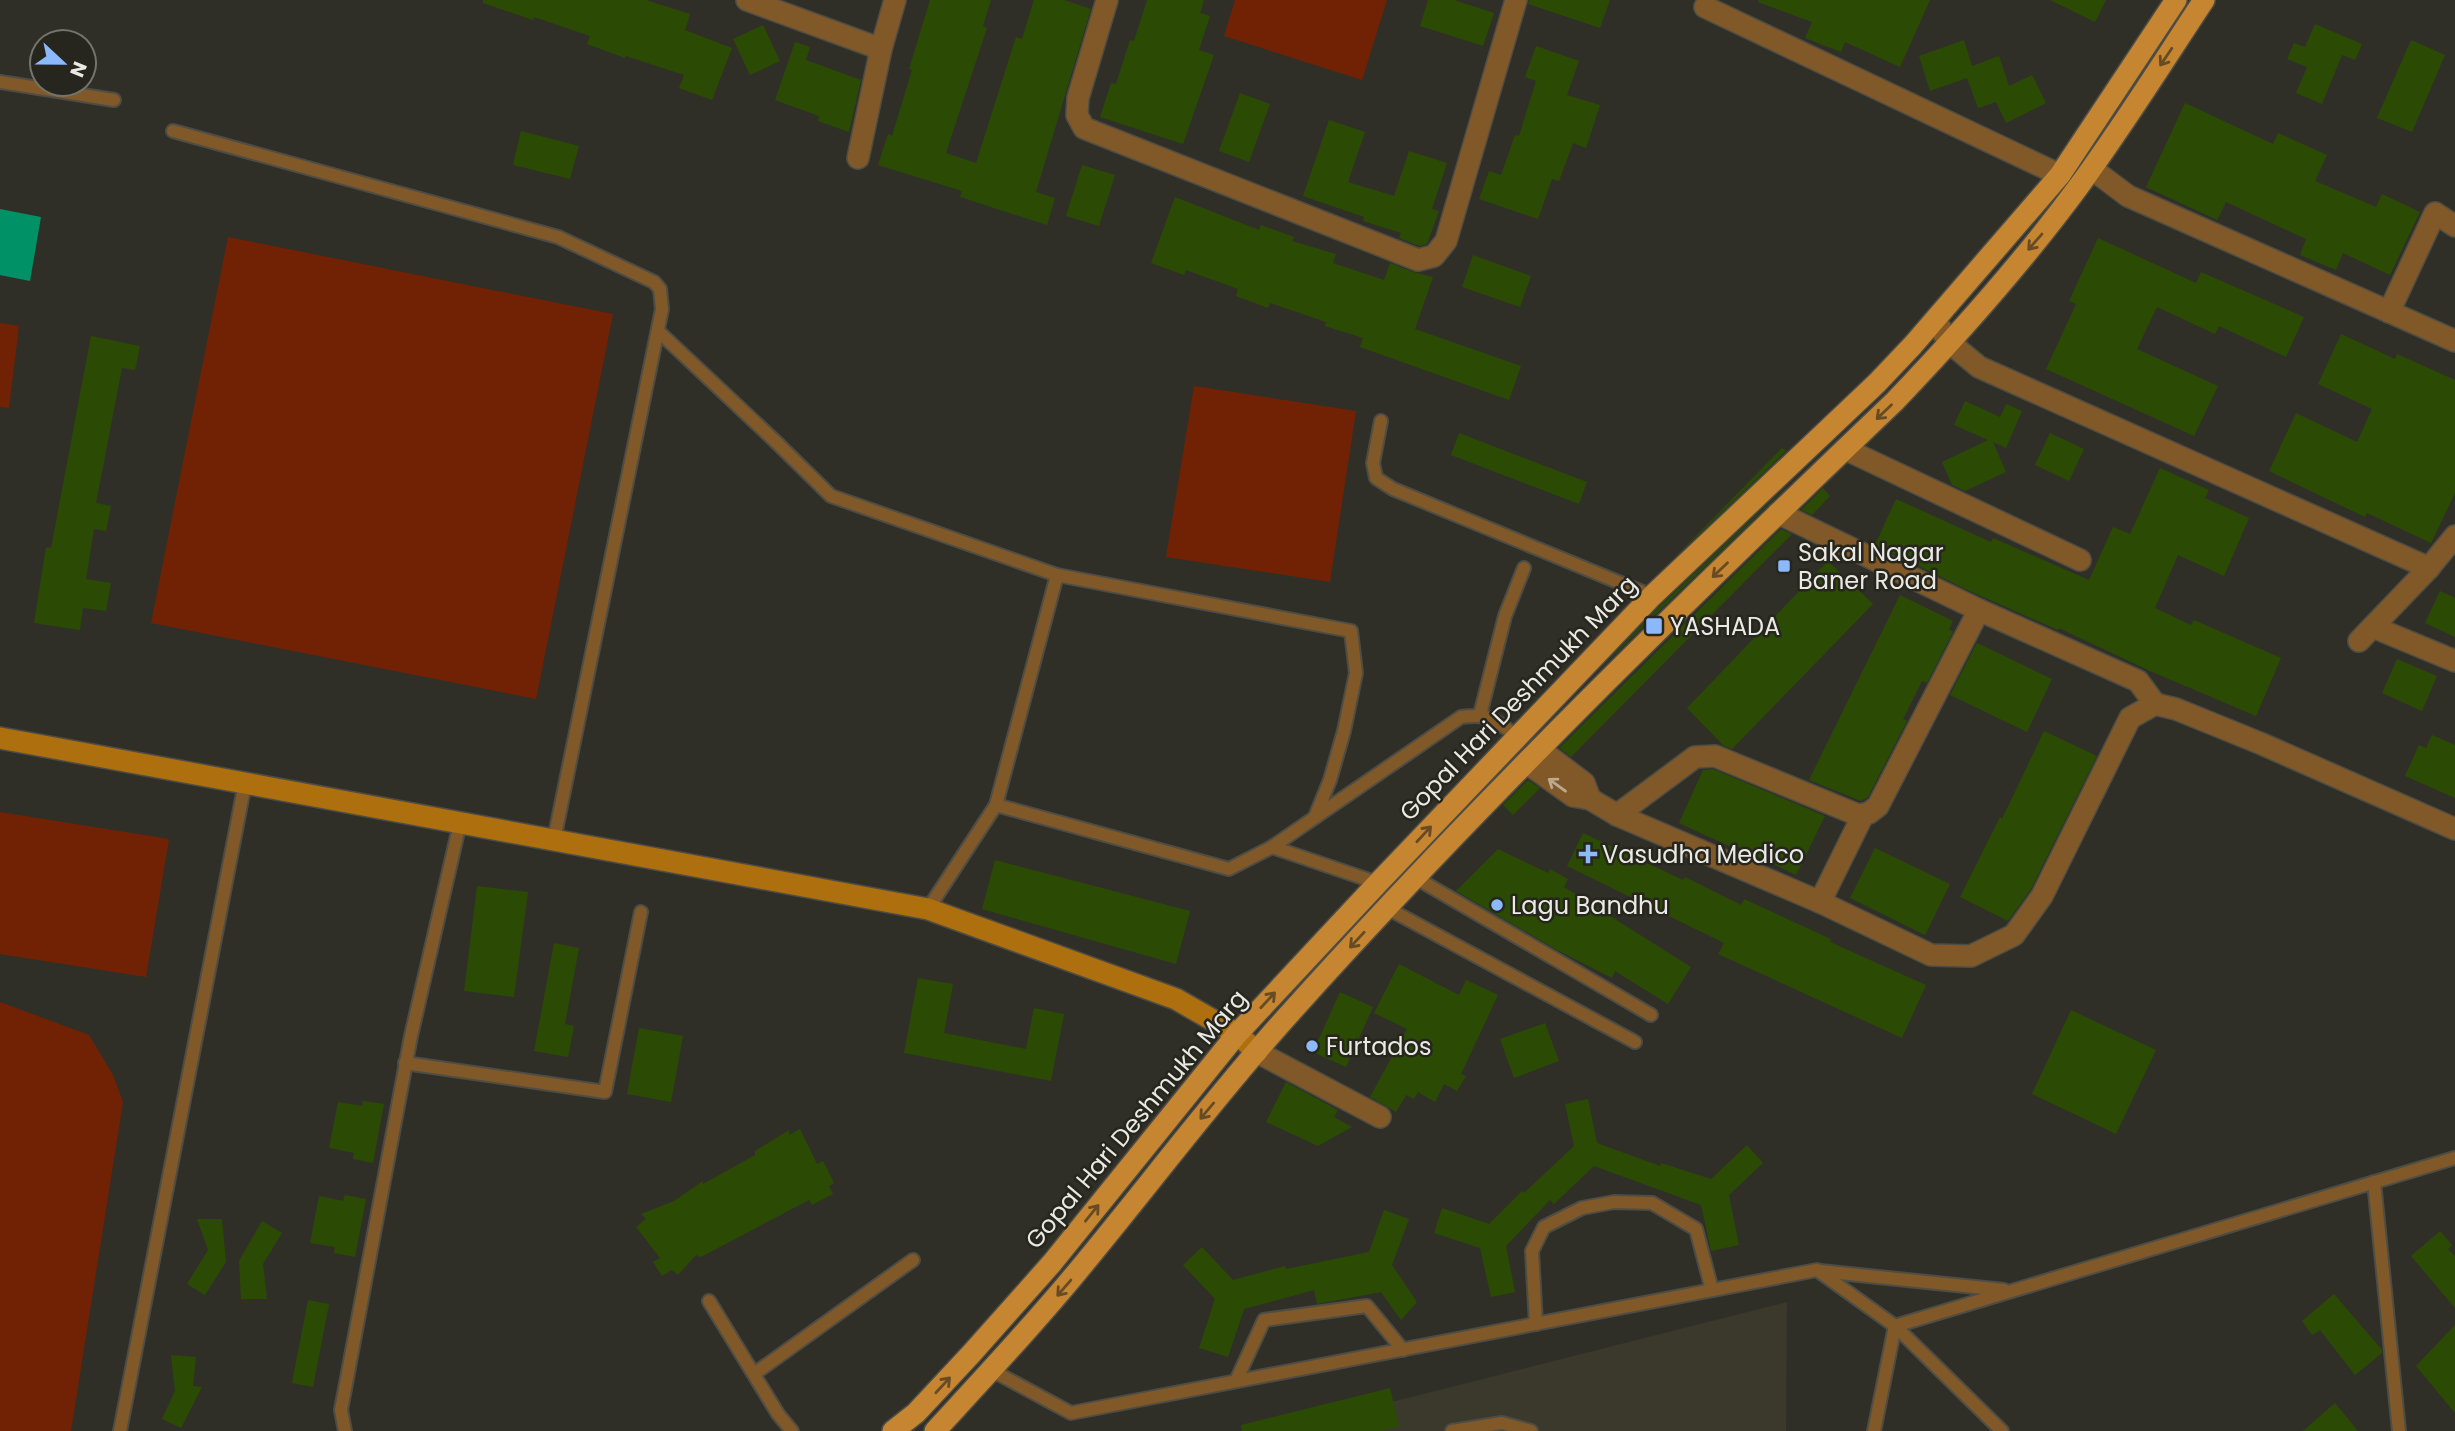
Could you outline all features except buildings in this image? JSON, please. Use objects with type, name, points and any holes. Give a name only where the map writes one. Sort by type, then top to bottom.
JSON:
[{"type":"main road","name":"Gopal Hari Deshmukh Marg","points":[[893,1431],[916,1413],[1043,1273],[1237,1034],[1378,883],[1652,596],[1877,383],[1935,320],[2060,175],[2176,0]]},
{"type":"main road","name":"Gopal Hari Deshmukh Marg","points":[[934,1431],[1071,1279],[1281,1023],[1387,908],[1627,659],[1895,401],[1949,342],[2043,233],[2092,169],[2204,0]]},
{"type":"street","points":[[747,0],[881,49]]},
{"type":"street","points":[[858,158],[881,49],[895,0]]},
{"type":"street","points":[[1107,0],[1077,99],[1077,115],[1084,128],[1418,260],[1434,256],[1446,241],[1516,0]]},
{"type":"street","points":[[1705,7],[2060,175]]},
{"type":"street","points":[[2092,169],[2128,196],[2455,341]]},
{"type":"street","points":[[2389,312],[2435,213],[2455,226]]},
{"type":"street","points":[[1935,320],[1949,342],[1979,367],[2429,568]]},
{"type":"street","points":[[1845,449],[2080,560]]},
{"type":"street","points":[[1778,513],[1979,610],[2137,681],[2155,705]]},
{"type":"street","points":[[2455,536],[2429,568],[2366,634],[2455,661]]},
{"type":"street","points":[[1820,902],[1863,815],[1878,806],[1979,610]]},
{"type":"street","points":[[1533,756],[1584,783],[1590,799],[1617,815],[1820,902],[1931,955],[1971,956],[2014,935],[2042,896],[2130,718],[2155,705],[2176,709],[2262,744],[2455,829]]},
{"type":"street","points":[[0,738],[928,909],[1176,999],[1237,1034],[1257,1052],[1380,1117]]},
{"type":"street","points":[[1617,815],[1695,757],[1705,755],[1715,756],[1863,815]]},
{"type":"lane","points":[[0,82],[114,100]]},
{"type":"lane","points":[[173,131],[558,237],[654,282],[660,289],[662,309],[658,331],[554,840]]},
{"type":"lane","points":[[658,331],[831,496],[1057,575],[1350,631],[1356,673],[1344,731],[1330,780],[1315,817]]},
{"type":"lane","points":[[1381,422],[1373,463],[1376,478],[1393,489],[1652,596]]},
{"type":"lane","points":[[1480,715],[1505,616],[1524,568]]},
{"type":"lane","points":[[928,909],[996,805],[1057,575]]},
{"type":"lane","points":[[996,805],[1229,869],[1272,847],[1461,717],[1492,717],[1517,737]]},
{"type":"lane","points":[[120,1431],[245,783]]},
{"type":"lane","points":[[345,1431],[341,1410],[405,1063],[460,823]]},
{"type":"lane","points":[[1272,847],[1378,883]]},
{"type":"lane","points":[[1416,877],[1651,1015]]},
{"type":"lane","points":[[1387,908],[1635,1042]]},
{"type":"lane","points":[[405,1063],[605,1092],[641,912]]},
{"type":"lane","points":[[1895,1326],[2455,1158]]},
{"type":"lane","points":[[2374,1182],[2399,1431]]},
{"type":"lane","points":[[1536,1324],[1532,1251],[1544,1227],[1582,1208],[1592,1206],[1614,1202],[1653,1203],[1696,1229],[1712,1290]]},
{"type":"lane","points":[[754,1374],[913,1260]]},
{"type":"lane","points":[[991,1370],[1071,1413],[1816,1270],[2011,1291]]},
{"type":"lane","points":[[1816,1270],[1895,1326],[2002,1431]]},
{"type":"lane","points":[[709,1301],[778,1414],[792,1431]]},
{"type":"lane","points":[[1236,1381],[1264,1320],[1367,1306],[1404,1349]]},
{"type":"lane","points":[[1874,1431],[1895,1326]]},
{"type":"lane","points":[[1452,1431],[1502,1423],[1531,1431]]},
{"type":"shaded area","points":[[1235,0],[1387,0],[1362,80],[1224,36]]},
{"type":"shaded area","points":[[0,209],[41,217],[30,281],[0,275]]},
{"type":"shaded area","points":[[228,237],[613,314],[536,699],[151,623]]},
{"type":"shaded area","points":[[0,323],[19,326],[9,408],[0,407]]},
{"type":"shaded area","points":[[1194,386],[1356,411],[1330,582],[1166,557]]},
{"type":"shaded area","points":[[0,812],[169,839],[146,977],[0,954]]},
{"type":"shaded area","points":[[0,1002],[89,1035],[113,1075],[123,1102],[71,1431],[0,1431]]},
{"type":"shaded area","points":[[1787,1302],[1786,1431],[1276,1431]]},
{"type":"place","name":"Sakal Nagar Baner Road","points":[[1784,566]]},
{"type":"place","name":"YASHADA","points":[[1654,626]]},
{"type":"place","name":"Vasudha Medico","points":[[1588,854]]},
{"type":"place","name":"Lagu Bandhu","points":[[1497,905]]},
{"type":"place","name":"Furtados","points":[[1312,1046]]}]
